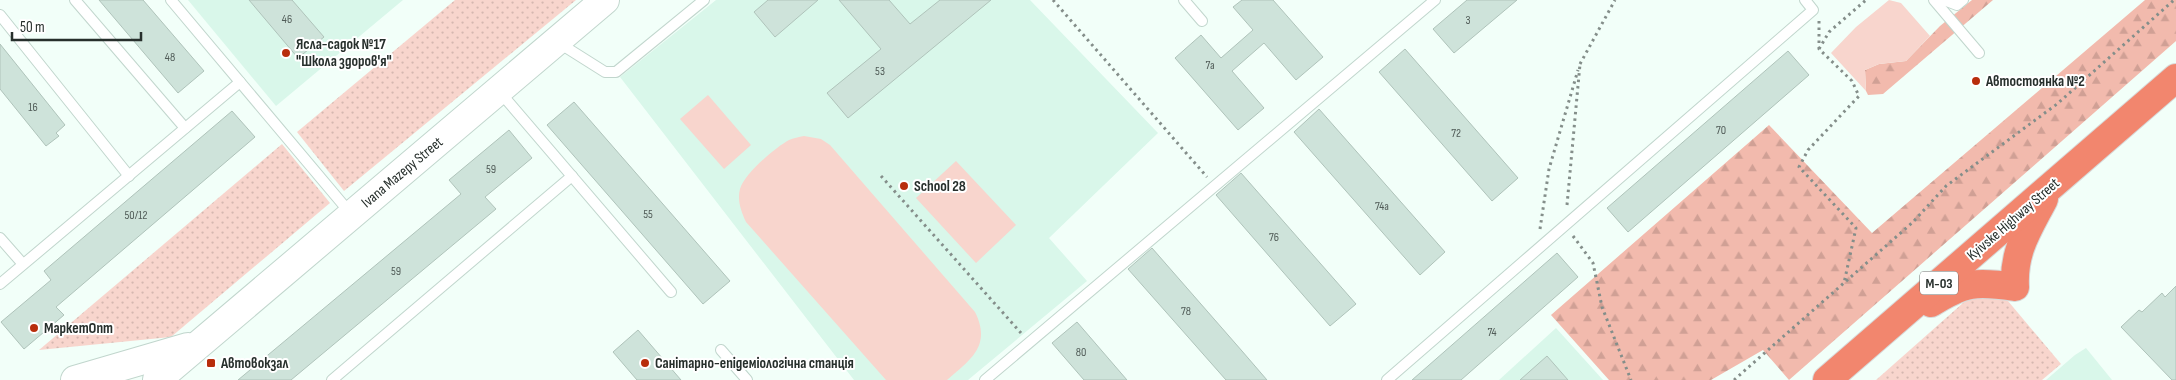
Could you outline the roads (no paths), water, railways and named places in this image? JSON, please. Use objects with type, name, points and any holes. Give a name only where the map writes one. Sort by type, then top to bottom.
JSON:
[{"type":"highway","name":"Kyivske Highway Street","points":[[1827,380],[2176,78]]},
{"type":"highway","points":[[1875,338],[1941,297],[1971,283],[1988,282],[2015,287],[2014,269],[2020,246],[2050,186]]},
{"type":"main road","name":"Ivana Mazepy Street","points":[[157,380],[604,0]]},
{"type":"main road","name":"Ivana Mazepy Street","points":[[75,380],[200,344]]},
{"type":"lane","points":[[75,0],[185,128]]},
{"type":"lane","points":[[172,0],[352,215]]},
{"type":"lane","points":[[556,42],[605,72],[616,72],[704,0]]},
{"type":"lane","points":[[1184,0],[1202,21]]},
{"type":"lane","points":[[985,380],[1435,0]]},
{"type":"lane","points":[[1387,380],[1813,10],[1805,0]]},
{"type":"lane","points":[[1934,0],[1979,53]]},
{"type":"lane","points":[[1944,0],[1957,5],[1963,0]]},
{"type":"lane","points":[[0,16],[129,176]]},
{"type":"lane","points":[[0,284],[240,82]]},
{"type":"lane","points":[[498,90],[671,292]]},
{"type":"lane","points":[[332,380],[572,176]]},
{"type":"lane","points":[[0,238],[22,264]]},
{"type":"lane","points":[[721,350],[747,380]]},
{"type":"place","name":"Ясла-садок №17 \"Школа здоров'я\"","points":[[286,53]]},
{"type":"place","name":"Автостоянка №2","points":[[1976,81]]},
{"type":"place","name":"School 28","points":[[904,186]]},
{"type":"place","name":"МаркетОпт","points":[[34,328]]},
{"type":"place","name":"Автовокзал","points":[[211,363]]},
{"type":"place","name":"Санітарно-епідеміологічна станція","points":[[645,363]]}]
